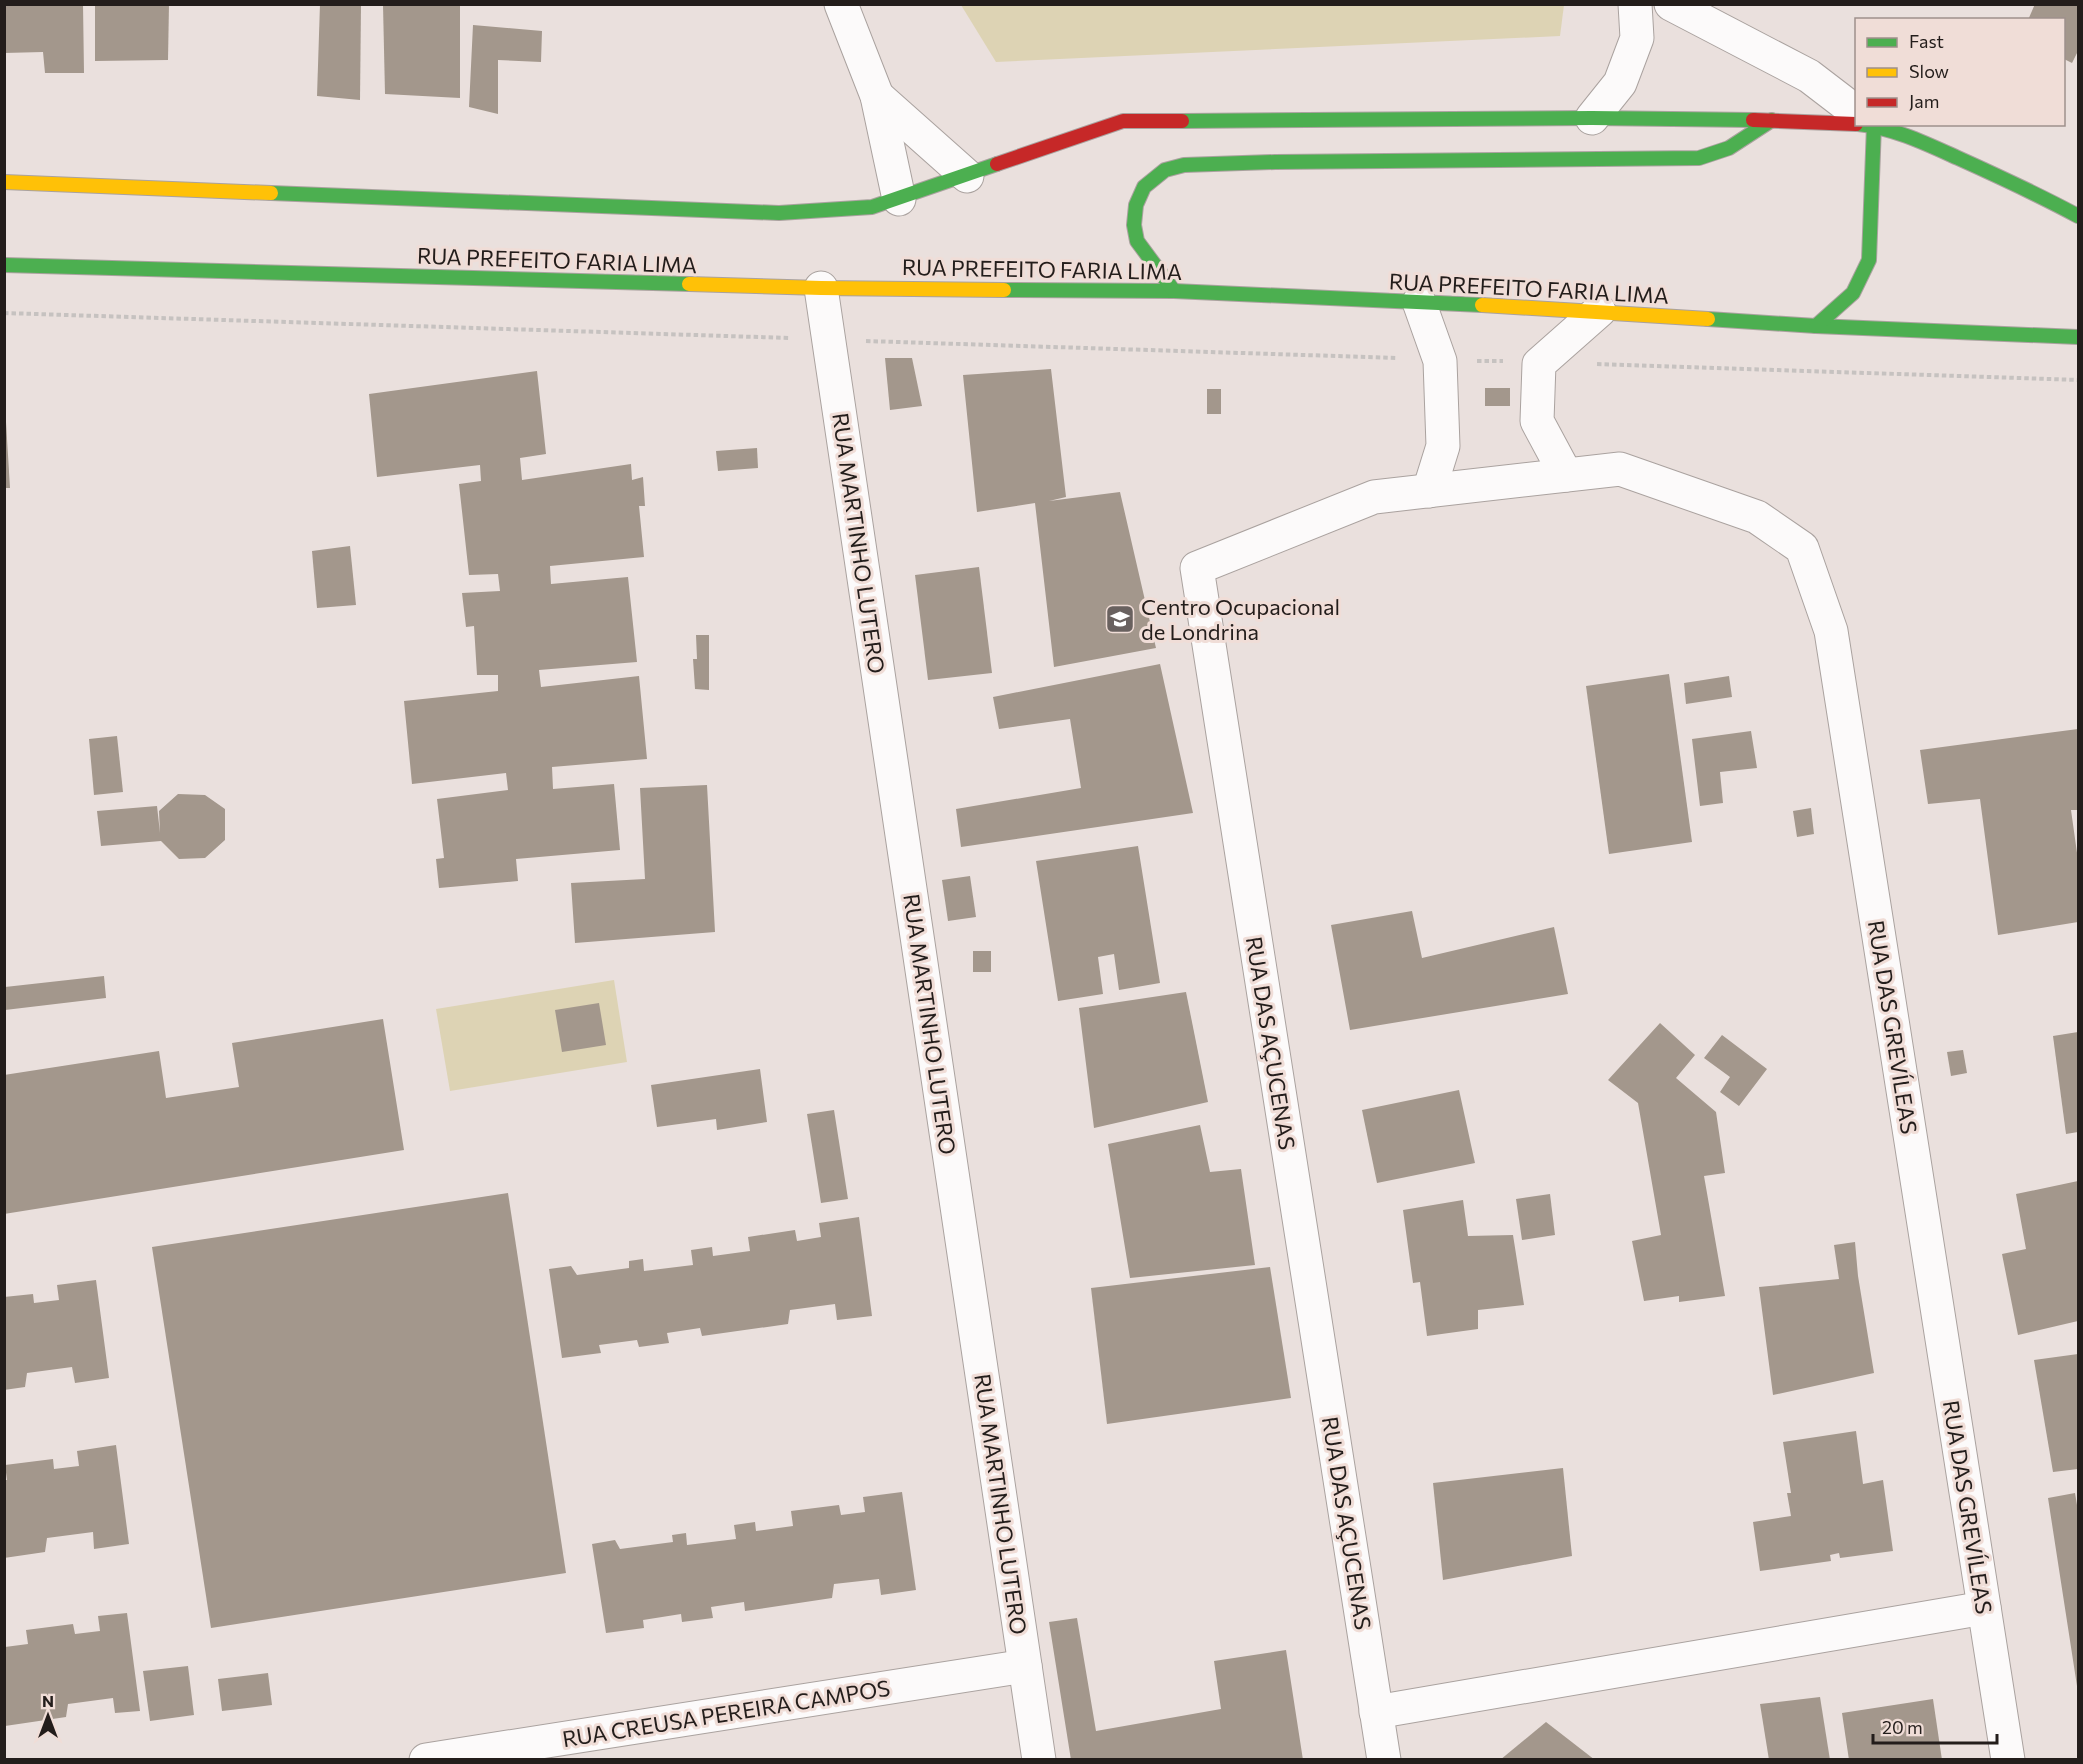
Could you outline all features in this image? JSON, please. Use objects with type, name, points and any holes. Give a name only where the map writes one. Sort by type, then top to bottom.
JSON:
[{"type":"main road","points":[[4,182],[779,213],[872,207],[1123,121],[1592,118],[1772,120],[1855,124]]},
{"type":"main road","points":[[1174,291],[1137,241],[1134,225],[1136,205],[1143,187],[1165,170],[1184,165],[1275,162],[1699,158],[1730,149],[1772,120]]},
{"type":"main road","points":[[1816,326],[1853,293],[1869,260],[1873,126]]},
{"type":"main road","points":[[1876,126],[1918,140],[2079,216]]},
{"type":"main road","name":"RUA PREFEITO FARIA LIMA","points":[[4,265],[821,288],[1174,291],[1599,311],[1816,326],[2079,337]]},
{"type":"street","points":[[841,4],[877,96],[899,199]]},
{"type":"street","points":[[1592,118],[1620,83],[1637,38],[1635,4]]},
{"type":"street","points":[[1671,4],[1809,76],[1855,110]]},
{"type":"street","points":[[877,96],[967,176]]},
{"type":"street","name":"RUA MARTINHO LUTERO","points":[[821,288],[1039,1760]]},
{"type":"street","points":[[1419,302],[1440,361],[1443,446],[1429,491]]},
{"type":"street","points":[[1566,475],[1537,421],[1539,364],[1599,311]]},
{"type":"street","name":"RUA DAS GREVÍLEAS","points":[[1429,491],[1620,469],[1756,518],[1802,549],[1831,631],[2008,1760]]},
{"type":"street","name":"RUA DAS AÇUCENAS","points":[[1384,1760],[1197,568],[1374,497],[1429,491]]},
{"type":"street","points":[[1377,1712],[1984,1608]]},
{"type":"street","name":"RUA CREUSA PEREIRA CAMPOS","points":[[426,1760],[1025,1666]]},
{"type":"path","points":[[4,313],[796,339]]},
{"type":"path","points":[[856,340],[1407,358]]},
{"type":"path","points":[[1467,360],[1503,362]]},
{"type":"path","points":[[1587,364],[2079,380]]},
{"type":"shaded area","points":[[961,5],[1564,5],[1560,36],[996,62]]},
{"type":"shaded area","points":[[614,980],[627,1062],[450,1091],[436,1009]]},
{"type":"building","points":[[4,4],[83,4],[84,73],[45,73],[43,52],[4,53]]},
{"type":"building","points":[[95,4],[169,4],[168,60],[95,61]]},
{"type":"building","points":[[320,4],[361,4],[360,100],[317,96]]},
{"type":"building","points":[[2035,4],[2078,4],[2078,51],[2072,63],[2065,60],[2065,18],[2029,18]]},
{"type":"building","points":[[383,5],[460,5],[460,98],[385,94]]},
{"type":"building","points":[[473,25],[542,31],[541,62],[498,60],[498,114],[469,107]]},
{"type":"building","points":[[885,358],[912,358],[922,406],[890,410]]},
{"type":"building","points":[[1051,369],[1066,497],[1049,501],[1120,492],[1156,648],[1054,667],[1035,503],[977,512],[963,375]]},
{"type":"building","points":[[537,371],[546,454],[520,458],[522,480],[631,464],[632,480],[643,477],[645,506],[639,506],[644,557],[550,566],[551,584],[628,577],[637,662],[539,670],[541,687],[639,676],[647,759],[552,767],[553,789],[614,784],[620,850],[516,859],[518,881],[439,888],[436,859],[444,858],[437,799],[508,790],[506,773],[412,784],[404,701],[498,691],[498,675],[477,675],[474,626],[466,627],[462,593],[500,591],[498,574],[469,575],[459,484],[481,481],[480,465],[377,477],[369,394]]},
{"type":"building","points":[[1485,388],[1510,388],[1510,406],[1485,406]]},
{"type":"building","points":[[1207,389],[1221,389],[1221,414],[1207,414]]},
{"type":"building","points":[[4,422],[6,422],[10,488],[4,488]]},
{"type":"building","points":[[757,448],[758,468],[718,471],[716,451]]},
{"type":"building","points":[[350,546],[356,605],[317,608],[312,551]]},
{"type":"building","points":[[979,567],[992,673],[928,680],[915,575]]},
{"type":"building","points":[[696,635],[709,635],[709,690],[695,689],[693,659],[697,659]]},
{"type":"building","points":[[1160,664],[1193,813],[961,847],[956,809],[1081,788],[1070,719],[999,729],[993,697]]},
{"type":"building","points":[[1669,674],[1692,842],[1609,854],[1586,686]]},
{"type":"building","points":[[1729,676],[1732,697],[1686,704],[1684,683]]},
{"type":"building","points":[[2078,729],[2078,810],[2071,810],[2078,860],[2078,922],[1998,935],[1980,799],[1928,804],[1920,750]]},
{"type":"building","points":[[1751,731],[1757,768],[1720,772],[1723,803],[1700,806],[1692,739]]},
{"type":"building","points":[[117,736],[123,792],[94,795],[89,739]]},
{"type":"building","points":[[707,785],[715,932],[575,943],[571,883],[645,879],[640,788]]},
{"type":"building","points":[[178,794],[205,795],[225,809],[225,840],[205,858],[179,859],[161,841],[101,846],[97,811],[157,806],[160,833],[159,811]]},
{"type":"building","points":[[1811,808],[1814,834],[1797,837],[1793,811]]},
{"type":"building","points":[[1138,846],[1160,983],[1119,990],[1114,954],[1098,957],[1103,994],[1058,1001],[1036,861]]},
{"type":"building","points":[[970,876],[976,917],[948,921],[942,880]]},
{"type":"building","points":[[1412,911],[1422,958],[1554,927],[1568,994],[1350,1030],[1331,925]]},
{"type":"building","points":[[973,951],[991,951],[991,972],[973,972]]},
{"type":"building","points":[[104,976],[106,998],[5,1010],[5,987]]},
{"type":"building","points":[[1186,992],[1208,1102],[1094,1128],[1079,1008]]},
{"type":"building","points":[[599,1003],[606,1045],[562,1052],[555,1010]]},
{"type":"building","points":[[383,1019],[404,1150],[4,1214],[4,1075],[159,1051],[166,1098],[239,1087],[232,1043]]},
{"type":"building","points":[[1660,1023],[1695,1055],[1676,1078],[1716,1112],[1725,1173],[1704,1176],[1725,1296],[1679,1302],[1679,1296],[1644,1301],[1632,1241],[1661,1235],[1638,1103],[1608,1080]]},
{"type":"building","points":[[2078,1032],[2078,1132],[2066,1134],[2053,1036]]},
{"type":"building","points":[[1722,1035],[1767,1069],[1739,1106],[1720,1092],[1730,1077],[1704,1058]]},
{"type":"building","points":[[1963,1050],[1967,1073],[1951,1076],[1947,1052]]},
{"type":"building","points":[[760,1069],[767,1122],[717,1130],[716,1119],[657,1127],[651,1085]]},
{"type":"building","points":[[1459,1090],[1475,1163],[1377,1183],[1362,1110]]},
{"type":"building","points":[[834,1110],[848,1199],[821,1203],[807,1114]]},
{"type":"building","points":[[1200,1125],[1210,1172],[1241,1169],[1255,1265],[1130,1278],[1108,1144]]},
{"type":"building","points":[[2078,1181],[2078,1321],[2018,1335],[2002,1254],[2026,1249],[2016,1194]]},
{"type":"building","points":[[508,1193],[566,1573],[211,1628],[152,1247]]},
{"type":"building","points":[[1550,1194],[1555,1235],[1522,1240],[1516,1199]]},
{"type":"building","points":[[1463,1200],[1468,1236],[1513,1235],[1524,1305],[1478,1310],[1478,1329],[1427,1336],[1420,1282],[1413,1283],[1403,1210]]},
{"type":"building","points":[[859,1217],[872,1316],[837,1320],[835,1304],[790,1310],[788,1324],[702,1336],[700,1328],[667,1333],[669,1343],[639,1347],[637,1340],[599,1345],[601,1353],[562,1358],[549,1269],[571,1266],[577,1275],[629,1268],[629,1261],[643,1259],[644,1271],[693,1265],[691,1250],[712,1247],[713,1256],[750,1251],[748,1237],[795,1230],[797,1241],[821,1237],[819,1223]]},
{"type":"building","points":[[1855,1242],[1858,1276],[1874,1373],[1773,1395],[1759,1287],[1839,1279],[1834,1245]]},
{"type":"building","points":[[1270,1267],[1291,1398],[1107,1424],[1091,1288]]},
{"type":"building","points":[[96,1280],[109,1378],[75,1383],[72,1367],[27,1373],[25,1387],[4,1390],[4,1297],[33,1294],[34,1303],[59,1300],[57,1285]]},
{"type":"building","points":[[2078,1354],[2078,1469],[2053,1472],[2034,1360]]},
{"type":"building","points":[[1856,1431],[1863,1484],[1883,1480],[1893,1551],[1840,1558],[1839,1553],[1830,1555],[1831,1561],[1760,1571],[1753,1522],[1791,1516],[1787,1493],[1791,1493],[1783,1442]]},
{"type":"building","points":[[116,1445],[129,1544],[94,1549],[93,1532],[47,1538],[45,1552],[4,1558],[4,1480],[7,1480],[5,1465],[53,1459],[54,1469],[79,1466],[77,1451]]},
{"type":"building","points":[[1563,1468],[1572,1556],[1443,1580],[1433,1483]]},
{"type":"building","points":[[902,1492],[916,1590],[881,1595],[879,1579],[834,1584],[832,1598],[745,1611],[744,1602],[711,1607],[713,1618],[682,1622],[681,1614],[643,1620],[644,1628],[606,1633],[592,1544],[615,1540],[620,1549],[673,1542],[672,1535],[686,1533],[687,1545],[736,1539],[734,1525],[755,1522],[756,1531],[793,1526],[791,1511],[839,1505],[841,1515],[865,1512],[863,1497]]},
{"type":"building","points":[[2075,1493],[2078,1504],[2077,1686],[2048,1498]]},
{"type":"building","points":[[127,1613],[140,1711],[115,1713],[113,1698],[68,1704],[66,1717],[5,1726],[5,1647],[28,1644],[26,1630],[73,1624],[75,1634],[100,1631],[98,1616]]},
{"type":"building","points":[[1077,1618],[1096,1731],[1221,1709],[1214,1661],[1286,1650],[1303,1760],[1071,1760],[1049,1622]]},
{"type":"building","points":[[188,1666],[194,1715],[150,1721],[143,1671]]},
{"type":"building","points":[[268,1673],[272,1705],[222,1711],[218,1679]]},
{"type":"building","points":[[1820,1697],[1830,1760],[1769,1760],[1760,1704]]},
{"type":"building","points":[[1933,1699],[1942,1760],[1849,1760],[1842,1713]]},
{"type":"building","points":[[1546,1722],[1595,1760],[1500,1760]]},
{"type":"traffic: fast","points":[[1182,121],[1592,118],[1753,120]]},
{"type":"traffic: fast","points":[[1174,291],[1137,241],[1134,225],[1136,205],[1144,187],[1165,170],[1184,165],[1275,162],[1699,158],[1729,148],[1772,120]]},
{"type":"traffic: fast","points":[[1871,126],[1921,142],[2078,216]]},
{"type":"traffic: fast","points":[[1816,326],[1853,293],[1869,260],[1874,126]]},
{"type":"traffic: fast","points":[[271,193],[779,213],[872,207],[997,164]]},
{"type":"traffic: fast","points":[[4,265],[689,284]]},
{"type":"traffic: fast","points":[[1004,290],[1174,291],[1482,305]]},
{"type":"traffic: fast","points":[[1708,319],[2078,337]]},
{"type":"traffic: slow","points":[[4,182],[271,193]]},
{"type":"traffic: slow","points":[[689,284],[1004,290]]},
{"type":"traffic: slow","points":[[1482,305],[1708,319]]},
{"type":"traffic: jam","points":[[1753,120],[1855,124]]},
{"type":"traffic: jam","points":[[997,164],[1123,121],[1182,121]]},
{"type":"place","name":"Centro Ocupacional de Londrina","points":[[1120,619]]}]
